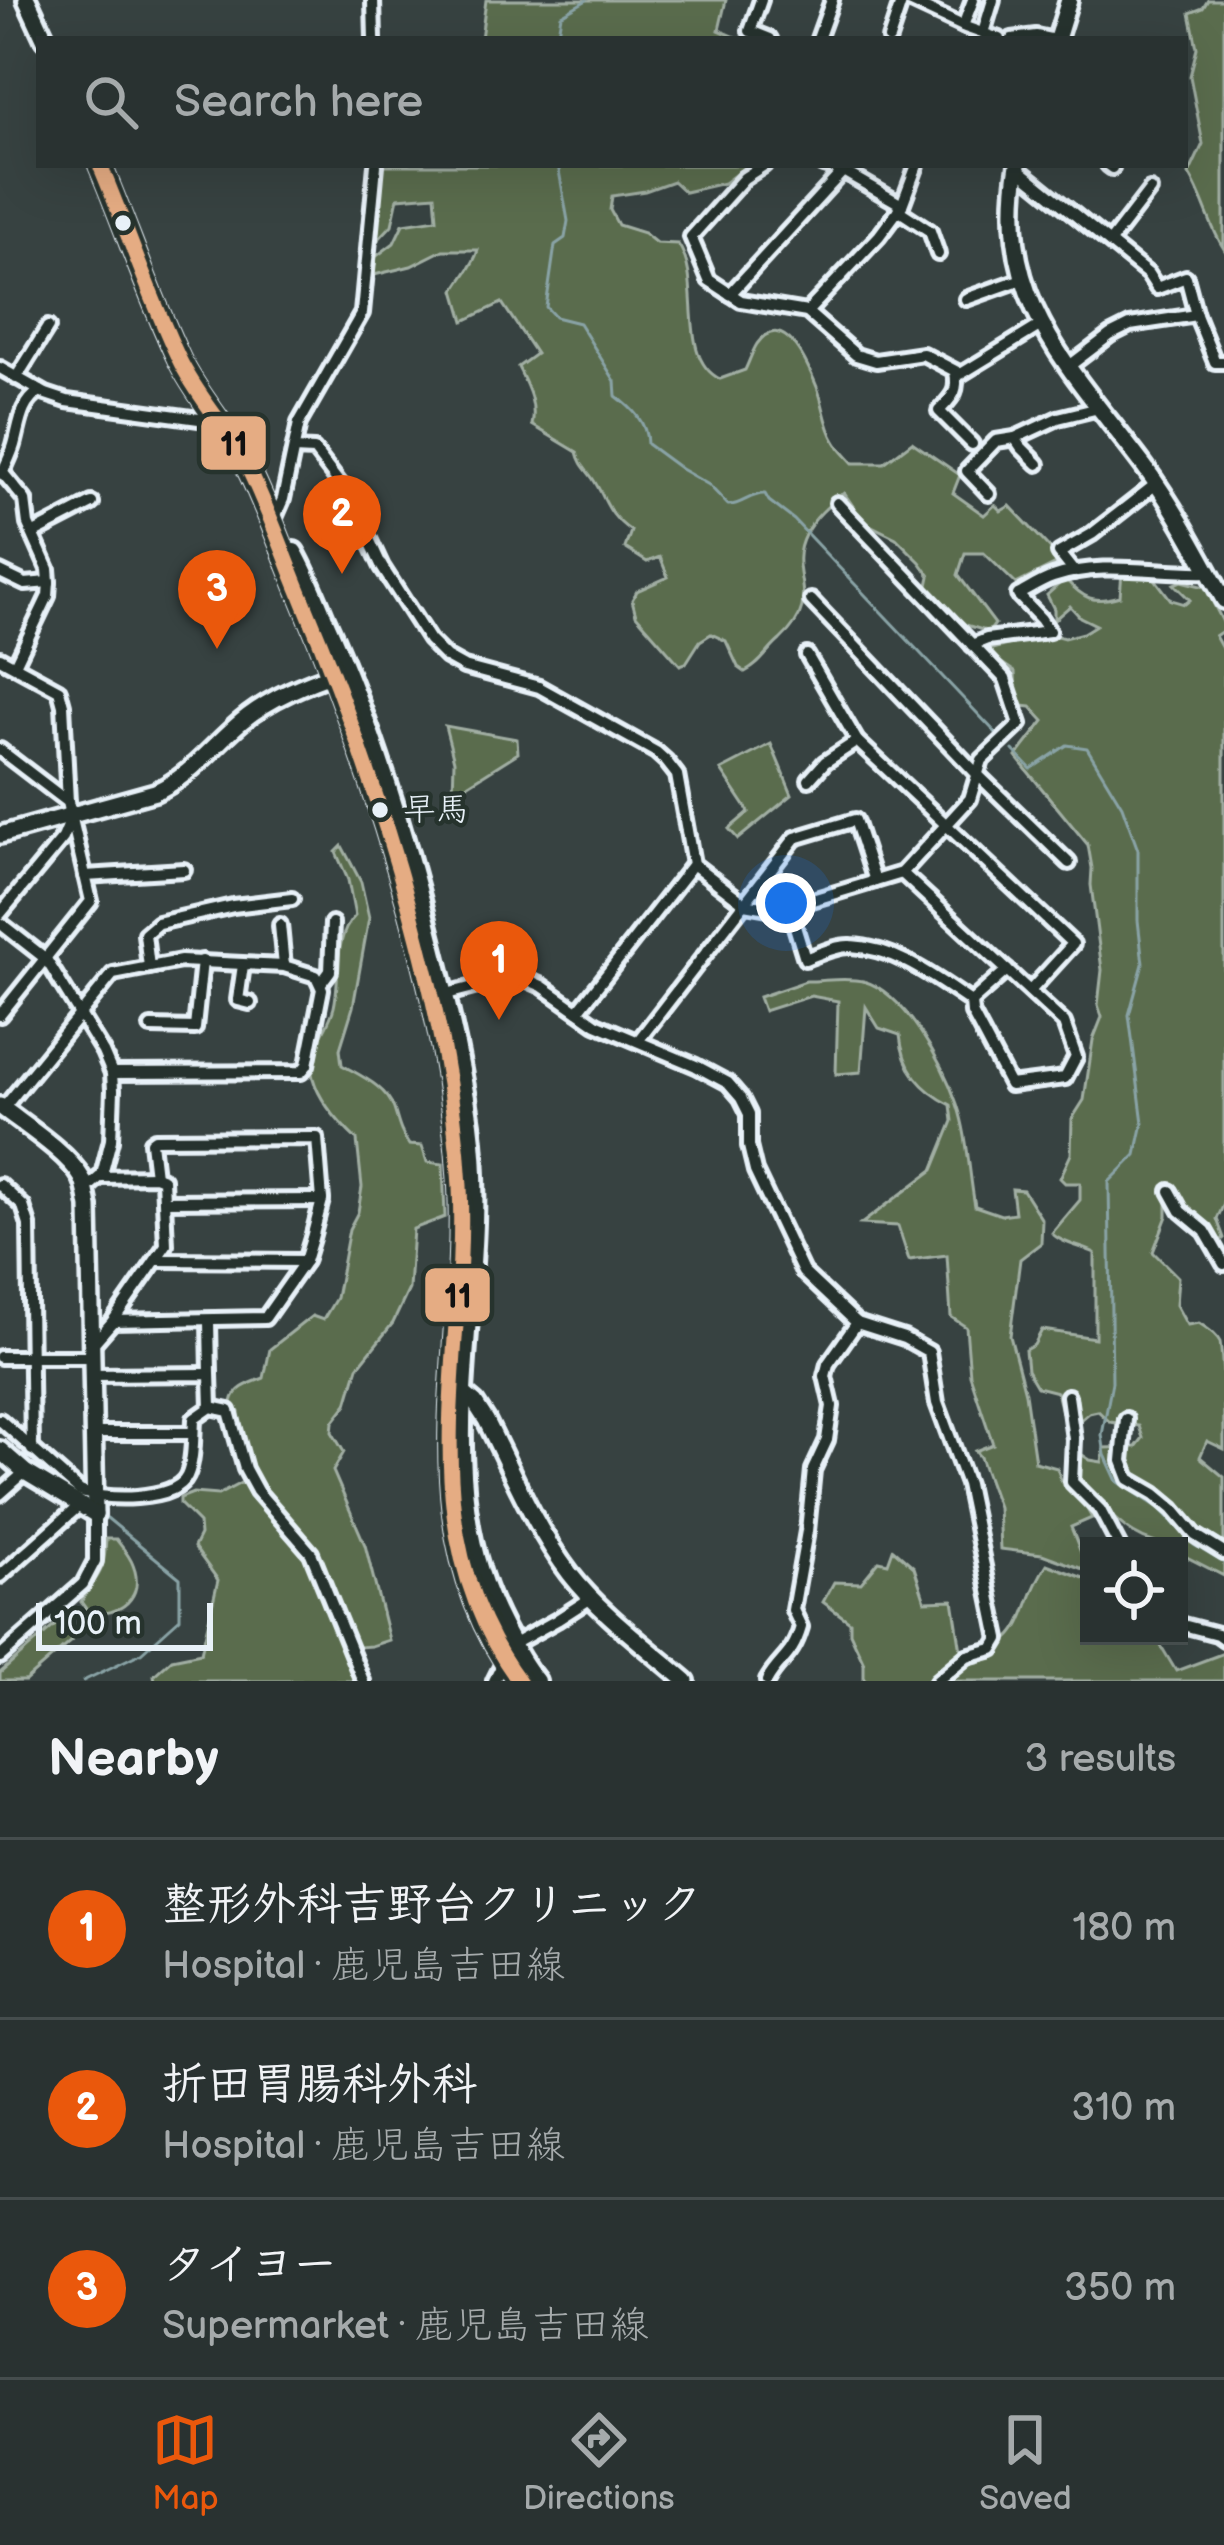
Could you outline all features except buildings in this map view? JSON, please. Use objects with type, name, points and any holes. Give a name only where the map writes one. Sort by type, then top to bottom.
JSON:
[{"type":"main road","points":[[29,1],[44,36]]},
{"type":"main road","points":[[101,168],[179,359],[245,462],[273,522],[297,556],[382,766],[470,1127],[472,1286],[462,1462],[471,1544],[519,1681]]},
{"type":"main road","points":[[440,996],[457,1127],[460,1197],[459,1288],[448,1426],[453,1512],[469,1582],[508,1653],[536,1681]]},
{"type":"street","points":[[373,0],[374,36]]},
{"type":"street","points":[[761,0],[750,31],[762,36]]},
{"type":"street","points":[[819,36],[832,0]]},
{"type":"street","points":[[890,36],[904,0],[963,31],[989,36]]},
{"type":"street","points":[[963,31],[973,0]]},
{"type":"street","points":[[983,34],[993,0]]},
{"type":"street","points":[[1055,36],[1069,0]]},
{"type":"street","points":[[273,522],[284,499],[299,423],[362,313],[376,168]]},
{"type":"street","points":[[760,168],[691,237],[709,280],[740,302],[807,312],[856,355],[876,361],[923,354],[961,374],[1041,325]]},
{"type":"street","points":[[730,294],[844,168],[930,231],[938,254]]},
{"type":"street","points":[[807,312],[900,208],[915,168]]},
{"type":"street","points":[[1018,168],[1013,217],[1022,279],[1041,325],[1184,526],[1224,600]]},
{"type":"street","points":[[1020,168],[1148,274],[1156,288],[1186,277],[1215,362],[1224,362]]},
{"type":"street","points":[[1110,242],[1150,190]]},
{"type":"street","points":[[966,299],[1022,279]]},
{"type":"street","points":[[1068,368],[1109,335],[1130,325],[1196,315]]},
{"type":"street","points":[[16,378],[49,326]]},
{"type":"street","points":[[0,368],[40,392],[67,401],[221,422]]},
{"type":"street","points":[[955,372],[958,385],[939,411],[972,444]]},
{"type":"street","points":[[15,665],[48,596],[49,582],[28,524],[26,500],[1,474],[22,411],[40,392]]},
{"type":"street","points":[[989,494],[967,471],[996,441],[1099,408]]},
{"type":"street","points":[[1016,438],[1038,464]]},
{"type":"street","points":[[294,448],[314,450],[349,496],[382,567],[446,658],[539,687],[666,760],[677,775],[693,864],[745,904],[789,907],[902,873],[970,799],[982,760],[1020,724],[1005,679],[837,503]]},
{"type":"street","points":[[1074,572],[1059,553],[1092,534],[1156,484]]},
{"type":"street","points":[[34,533],[92,503]]},
{"type":"street","points":[[972,645],[1049,632],[1018,595],[1052,577],[1144,568],[1209,572]]},
{"type":"street","points":[[0,572],[25,584],[49,582]]},
{"type":"street","points":[[811,600],[1069,863]]},
{"type":"street","points":[[807,655],[857,741],[1073,944],[1030,991]]},
{"type":"street","points":[[0,658],[59,690],[70,809],[91,901],[0,1016]]},
{"type":"street","points":[[1,834],[70,809],[155,792],[175,783],[258,709],[306,683],[341,672]]},
{"type":"street","points":[[809,780],[825,762],[857,741]]},
{"type":"street","points":[[0,750],[70,809]]},
{"type":"street","points":[[70,809],[63,838],[0,919],[46,959],[112,1072],[110,1140],[100,1177],[86,1189]]},
{"type":"street","points":[[638,1041],[795,838],[850,820],[857,824],[875,880]]},
{"type":"street","points":[[578,1011],[693,864]]},
{"type":"street","points":[[86,876],[184,870]]},
{"type":"street","points":[[902,873],[1064,1024],[1076,1057],[1065,1078],[1010,1085],[972,1013],[971,1002]]},
{"type":"street","points":[[149,967],[145,934],[158,922],[292,899]]},
{"type":"street","points":[[789,907],[805,959],[848,945],[869,950],[905,960],[971,1002]]},
{"type":"street","points":[[112,1072],[301,1072],[307,1065],[321,983],[330,970],[332,923]]},
{"type":"street","points":[[280,925],[284,966]]},
{"type":"street","points":[[151,1027],[195,1028],[202,961]]},
{"type":"street","points":[[0,1657],[83,1584],[94,1561],[86,1189],[68,1161],[1,1109],[113,974],[202,961],[284,966],[316,976],[321,983]]},
{"type":"street","points":[[243,965],[238,1000],[250,1003]]},
{"type":"street","points":[[971,1002],[1007,970]]},
{"type":"street","points":[[440,996],[504,979],[527,980],[596,1024],[728,1083],[749,1114],[755,1171],[803,1272],[857,1324],[904,1338],[929,1352],[937,1403],[968,1484],[999,1639],[993,1649],[968,1656],[937,1681]]},
{"type":"street","points":[[113,1322],[265,1318],[304,1261],[322,1200],[317,1138],[155,1139],[151,1142],[155,1176]]},
{"type":"street","points":[[92,1359],[166,1244],[163,1179],[100,1177]]},
{"type":"street","points":[[0,1185],[23,1206],[29,1225],[32,1450]]},
{"type":"street","points":[[1170,1191],[1181,1211],[1205,1231],[1224,1264]]},
{"type":"street","points":[[165,1201],[322,1200]]},
{"type":"street","points":[[157,1260],[304,1261]]},
{"type":"street","points":[[209,1321],[211,1407]]},
{"type":"street","points":[[767,1681],[795,1647],[801,1627],[793,1610],[813,1470],[826,1440],[832,1406],[825,1376],[828,1364],[857,1324]]},
{"type":"street","points":[[0,1357],[92,1359],[210,1375]]},
{"type":"street","points":[[463,1393],[486,1420],[550,1545],[572,1576],[686,1681]]},
{"type":"street","points":[[1068,1396],[1075,1438],[1072,1483],[1100,1510],[1114,1537]]},
{"type":"street","points":[[0,1576],[90,1506],[179,1487],[188,1475],[194,1419],[211,1407],[223,1407],[230,1411],[238,1451],[257,1491],[311,1552],[363,1681]]},
{"type":"street","points":[[1126,1419],[1122,1461],[1129,1480],[1155,1494],[1195,1535],[1224,1553]]},
{"type":"street","points":[[0,1420],[80,1491],[90,1506]]},
{"type":"street","points":[[94,1433],[193,1433]]},
{"type":"street","points":[[0,1450],[26,1472],[90,1506]]},
{"type":"street","points":[[0,1494],[26,1472]]},
{"type":"street","points":[[494,1681],[508,1653],[591,1598]]},
{"type":"street","points":[[1188,1626],[1224,1639]]},
{"type":"green space","points":[[486,0],[726,0],[719,30],[733,36],[481,36]]},
{"type":"green space","points":[[1208,0],[1224,0],[1224,249],[1189,174],[1203,144],[1190,76],[1197,48],[1190,13]]},
{"type":"green space","points":[[382,168],[744,168],[724,183],[685,192],[673,181],[612,196],[610,210],[618,225],[644,233],[656,243],[678,244],[689,278],[694,336],[707,368],[720,379],[745,370],[757,344],[767,335],[785,336],[808,366],[832,435],[853,463],[884,463],[912,442],[960,475],[953,493],[984,515],[995,505],[1001,511],[1010,506],[1062,561],[1016,584],[984,553],[965,553],[958,575],[995,624],[989,632],[966,625],[927,590],[930,576],[920,562],[896,538],[864,522],[844,493],[805,535],[799,563],[801,611],[760,661],[745,672],[726,641],[711,634],[680,665],[636,615],[632,600],[637,591],[668,577],[660,557],[647,562],[625,548],[631,531],[612,513],[577,452],[532,425],[532,402],[518,367],[536,354],[502,303],[464,321],[455,290],[478,250],[443,250],[411,266],[374,275],[374,258],[394,243],[403,224],[437,219],[435,195],[398,198],[392,225],[376,242]]},
{"type":"green space","points":[[1149,571],[1171,600],[1185,604],[1190,600],[1174,584],[1181,581],[1205,587],[1224,624],[1215,636],[1224,652],[1224,1204],[1217,1219],[1224,1238],[1216,1245],[1167,1199],[1167,1216],[1153,1252],[1178,1277],[1176,1305],[1187,1325],[1199,1323],[1220,1342],[1224,1449],[1207,1441],[1200,1457],[1224,1477],[1224,1576],[1188,1558],[1188,1537],[1141,1537],[1074,1481],[1075,1450],[1102,1462],[1104,1448],[1136,1447],[1143,1438],[1139,1426],[1110,1422],[1098,1411],[1067,1432],[1057,1392],[1037,1387],[1027,1370],[1025,1350],[1034,1345],[1042,1330],[1095,1338],[1095,1253],[1052,1233],[1080,1200],[1080,1183],[1065,1183],[1060,1178],[1071,1154],[1072,1119],[1084,1100],[1093,1040],[1102,1017],[1098,1005],[1102,970],[1088,845],[1016,757],[1044,721],[1016,698],[1015,672],[984,651],[1050,634],[1064,638],[1083,633],[1096,625],[1070,606],[1054,620],[1047,595],[1065,579],[1096,599],[1120,596],[1122,572]]},
{"type":"green space","points":[[445,726],[517,739],[518,753],[453,794],[454,761]]},
{"type":"green space","points":[[771,744],[792,795],[738,839],[729,829],[749,812],[721,770]]},
{"type":"green space","points":[[342,846],[361,882],[369,918],[353,1007],[340,1049],[342,1065],[386,1094],[409,1145],[422,1146],[427,1162],[443,1164],[445,1217],[413,1229],[409,1289],[393,1323],[358,1367],[347,1404],[333,1422],[332,1432],[344,1452],[333,1471],[365,1545],[389,1640],[345,1648],[355,1681],[155,1681],[154,1675],[172,1659],[201,1653],[218,1580],[194,1547],[199,1523],[180,1504],[180,1498],[193,1493],[218,1495],[254,1476],[239,1412],[232,1402],[244,1386],[264,1378],[270,1349],[312,1316],[323,1320],[336,1298],[349,1229],[358,1212],[362,1187],[357,1140],[325,1104],[311,1068],[334,1007],[343,936],[355,916],[336,852]]},
{"type":"green space","points":[[806,981],[863,981],[879,988],[921,1032],[951,1088],[964,1129],[975,1206],[1001,1215],[1015,1213],[1012,1189],[1023,1190],[1042,1220],[1041,1243],[1020,1259],[1010,1336],[1025,1393],[1035,1462],[1057,1468],[1061,1480],[1078,1493],[1092,1518],[1071,1527],[1080,1550],[1080,1568],[1042,1554],[1000,1549],[998,1507],[975,1451],[993,1444],[970,1375],[966,1327],[951,1317],[947,1255],[909,1260],[898,1226],[861,1224],[933,1170],[953,1121],[951,1105],[915,1077],[900,1035],[879,1028],[866,1007],[861,1072],[836,1074],[838,1001],[811,996],[764,1011],[759,997]]},
{"type":"green space","points":[[106,1539],[116,1539],[128,1555],[136,1587],[120,1608],[89,1613],[81,1602],[102,1568]]},
{"type":"green space","points":[[893,1549],[914,1567],[925,1601],[953,1600],[961,1651],[984,1649],[1011,1636],[1047,1564],[1080,1577],[1080,1645],[1160,1645],[1176,1671],[1224,1653],[1224,1681],[864,1681],[864,1663],[850,1622],[823,1602],[834,1582],[861,1583],[879,1561],[888,1563]]},
{"type":"green space","points":[[62,1619],[78,1635],[25,1681],[0,1681],[0,1673]]},
{"type":"waterway","points":[[558,36],[561,15],[587,0]]},
{"type":"waterway","points":[[559,168],[568,221],[565,238],[555,245],[546,307],[555,317],[579,323],[615,381],[616,396],[641,422],[647,444],[709,485],[728,505],[765,494],[996,733]]},
{"type":"waterway","points":[[1013,750],[1031,769],[1067,745],[1087,748],[1122,806],[1138,850],[1143,964],[1129,1015],[1143,1123],[1136,1155],[1109,1182],[1112,1382],[1102,1435],[1117,1481],[1159,1508],[1194,1545],[1224,1563]]},
{"type":"waterway","points":[[83,1681],[141,1653],[180,1618],[180,1578],[107,1518]]},
{"type":"transit line","name":"11","points":[[101,168],[179,359],[239,452],[269,516],[348,714],[410,909],[442,1047],[460,1186],[450,1441],[453,1502],[463,1563],[484,1623],[519,1681]]},
{"type":"place","name":"折田胃腸科外科","points":[[342,574]]},
{"type":"place","name":"タイヨー","points":[[217,649]]},
{"type":"place","name":"早馬","points":[[380,810]]},
{"type":"place","name":"整形外科吉野台クリニック","points":[[499,1020]]}]
